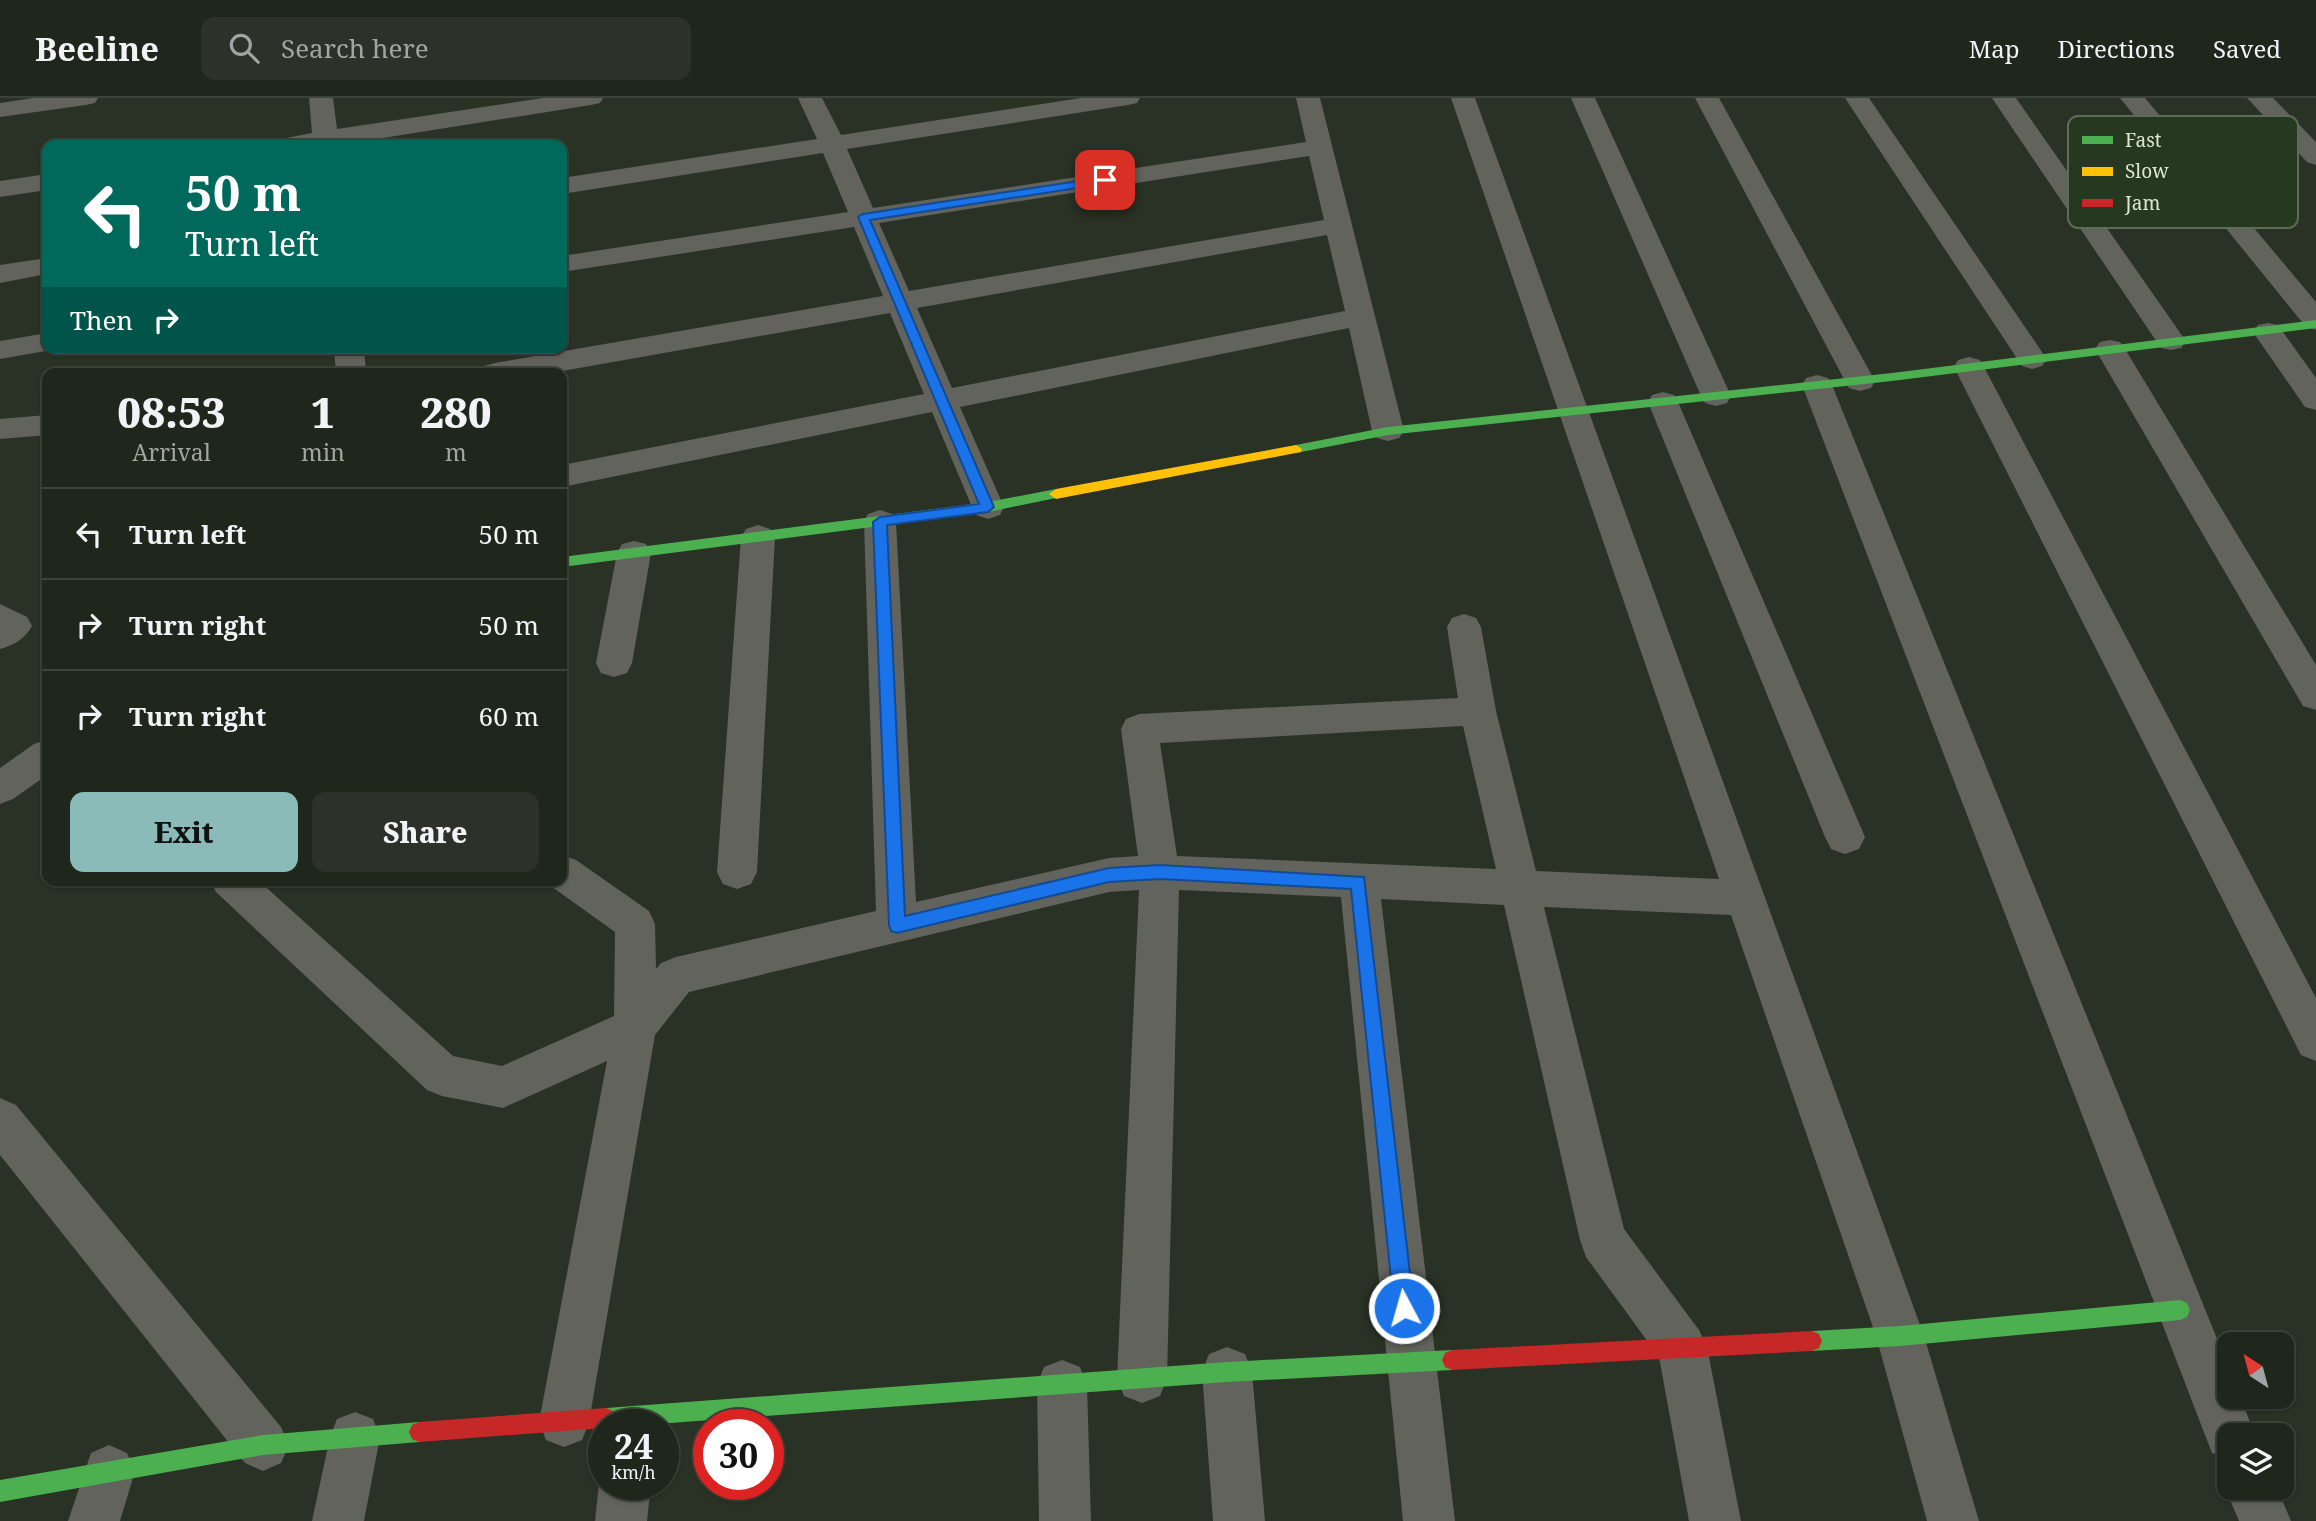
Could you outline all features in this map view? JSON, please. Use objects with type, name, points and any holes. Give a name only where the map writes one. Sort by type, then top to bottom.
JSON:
[{"type":"street","points":[[0,110],[86,98]]},
{"type":"street","points":[[321,98],[326,140]]},
{"type":"street","points":[[338,140],[591,98]]},
{"type":"street","points":[[810,98],[988,507]]},
{"type":"street","points":[[567,185],[1128,98]]},
{"type":"street","points":[[1308,98],[1388,431]]},
{"type":"street","points":[[1463,98],[1900,1336],[1953,1521]]},
{"type":"street","points":[[1583,98],[1716,396]]},
{"type":"street","points":[[1707,98],[1860,381]]},
{"type":"street","points":[[1857,98],[2032,359]]},
{"type":"street","points":[[2004,98],[2068,191]]},
{"type":"street","points":[[2132,98],[2147,116]]},
{"type":"street","points":[[2259,98],[2276,116]]},
{"type":"street","points":[[2298,138],[2316,157]]},
{"type":"street","points":[[567,263],[1320,147]]},
{"type":"street","points":[[0,189],[42,183]]},
{"type":"street","points":[[523,368],[1339,225]]},
{"type":"street","points":[[2093,228],[2171,341]]},
{"type":"street","points":[[567,561],[988,507],[1388,431],[1860,381],[2171,341],[2268,332],[2316,323],[2238,228]]},
{"type":"street","points":[[0,274],[42,267]]},
{"type":"street","points":[[567,475],[1360,317]]},
{"type":"street","points":[[2268,332],[2316,400]]},
{"type":"street","points":[[0,350],[42,343]]},
{"type":"street","points":[[2110,349],[2316,696]]},
{"type":"street","points":[[1969,368],[2316,1041]]},
{"type":"street","points":[[1817,385],[2225,1423]]},
{"type":"street","points":[[1663,402],[1845,837]]},
{"type":"street","points":[[0,429],[42,425]]},
{"type":"street","points":[[880,522],[897,925]]},
{"type":"street","points":[[737,872],[758,537]]},
{"type":"street","points":[[614,663],[634,553]]},
{"type":"street","points":[[0,617],[15,626],[0,636]]},
{"type":"street","points":[[1464,627],[1478,711],[1603,1240],[1682,1347],[1715,1521]]},
{"type":"street","points":[[1142,1378],[1160,872],[1139,729],[1478,711]]},
{"type":"street","points":[[0,788],[42,759]]},
{"type":"street","points":[[237,886],[442,1075],[503,1087],[635,1027],[676,976],[1109,875],[1160,872],[1745,898]]},
{"type":"street","points":[[564,1422],[635,1027],[635,924],[567,876]]},
{"type":"street","points":[[1359,882],[1429,1521]]},
{"type":"street","points":[[0,1120],[263,1445]]},
{"type":"street","points":[[679,1416],[1227,1372],[1900,1336],[2180,1310]]},
{"type":"street","points":[[1227,1372],[1239,1521]]},
{"type":"street","points":[[1062,1385],[1065,1521]]},
{"type":"street","points":[[0,1491],[263,1445],[588,1421]]},
{"type":"street","points":[[338,1521],[355,1437]]},
{"type":"street","points":[[94,1521],[109,1471]]},
{"type":"street","points":[[621,1521],[623,1500]]},
{"type":"street","points":[[2256,1500],[2264,1521]]},
{"type":"traffic: fast","points":[[1296,449],[1388,431],[1892,377],[2316,324]]},
{"type":"traffic: fast","points":[[567,561],[988,507],[1056,494]]},
{"type":"traffic: fast","points":[[1812,1341],[1900,1336],[2180,1310]]},
{"type":"traffic: fast","points":[[679,1413],[1227,1372],[1452,1360]]},
{"type":"traffic: fast","points":[[0,1491],[263,1445],[419,1432]]},
{"type":"traffic: slow","points":[[1056,494],[1296,449]]},
{"type":"traffic: jam","points":[[1452,1360],[1812,1341]]},
{"type":"traffic: jam","points":[[419,1432],[588,1419]]},
{"type":"route","points":[[1105,180],[863,217],[988,507],[880,522],[897,925],[1109,875],[1160,872],[1359,882],[1404,1308]]}]
